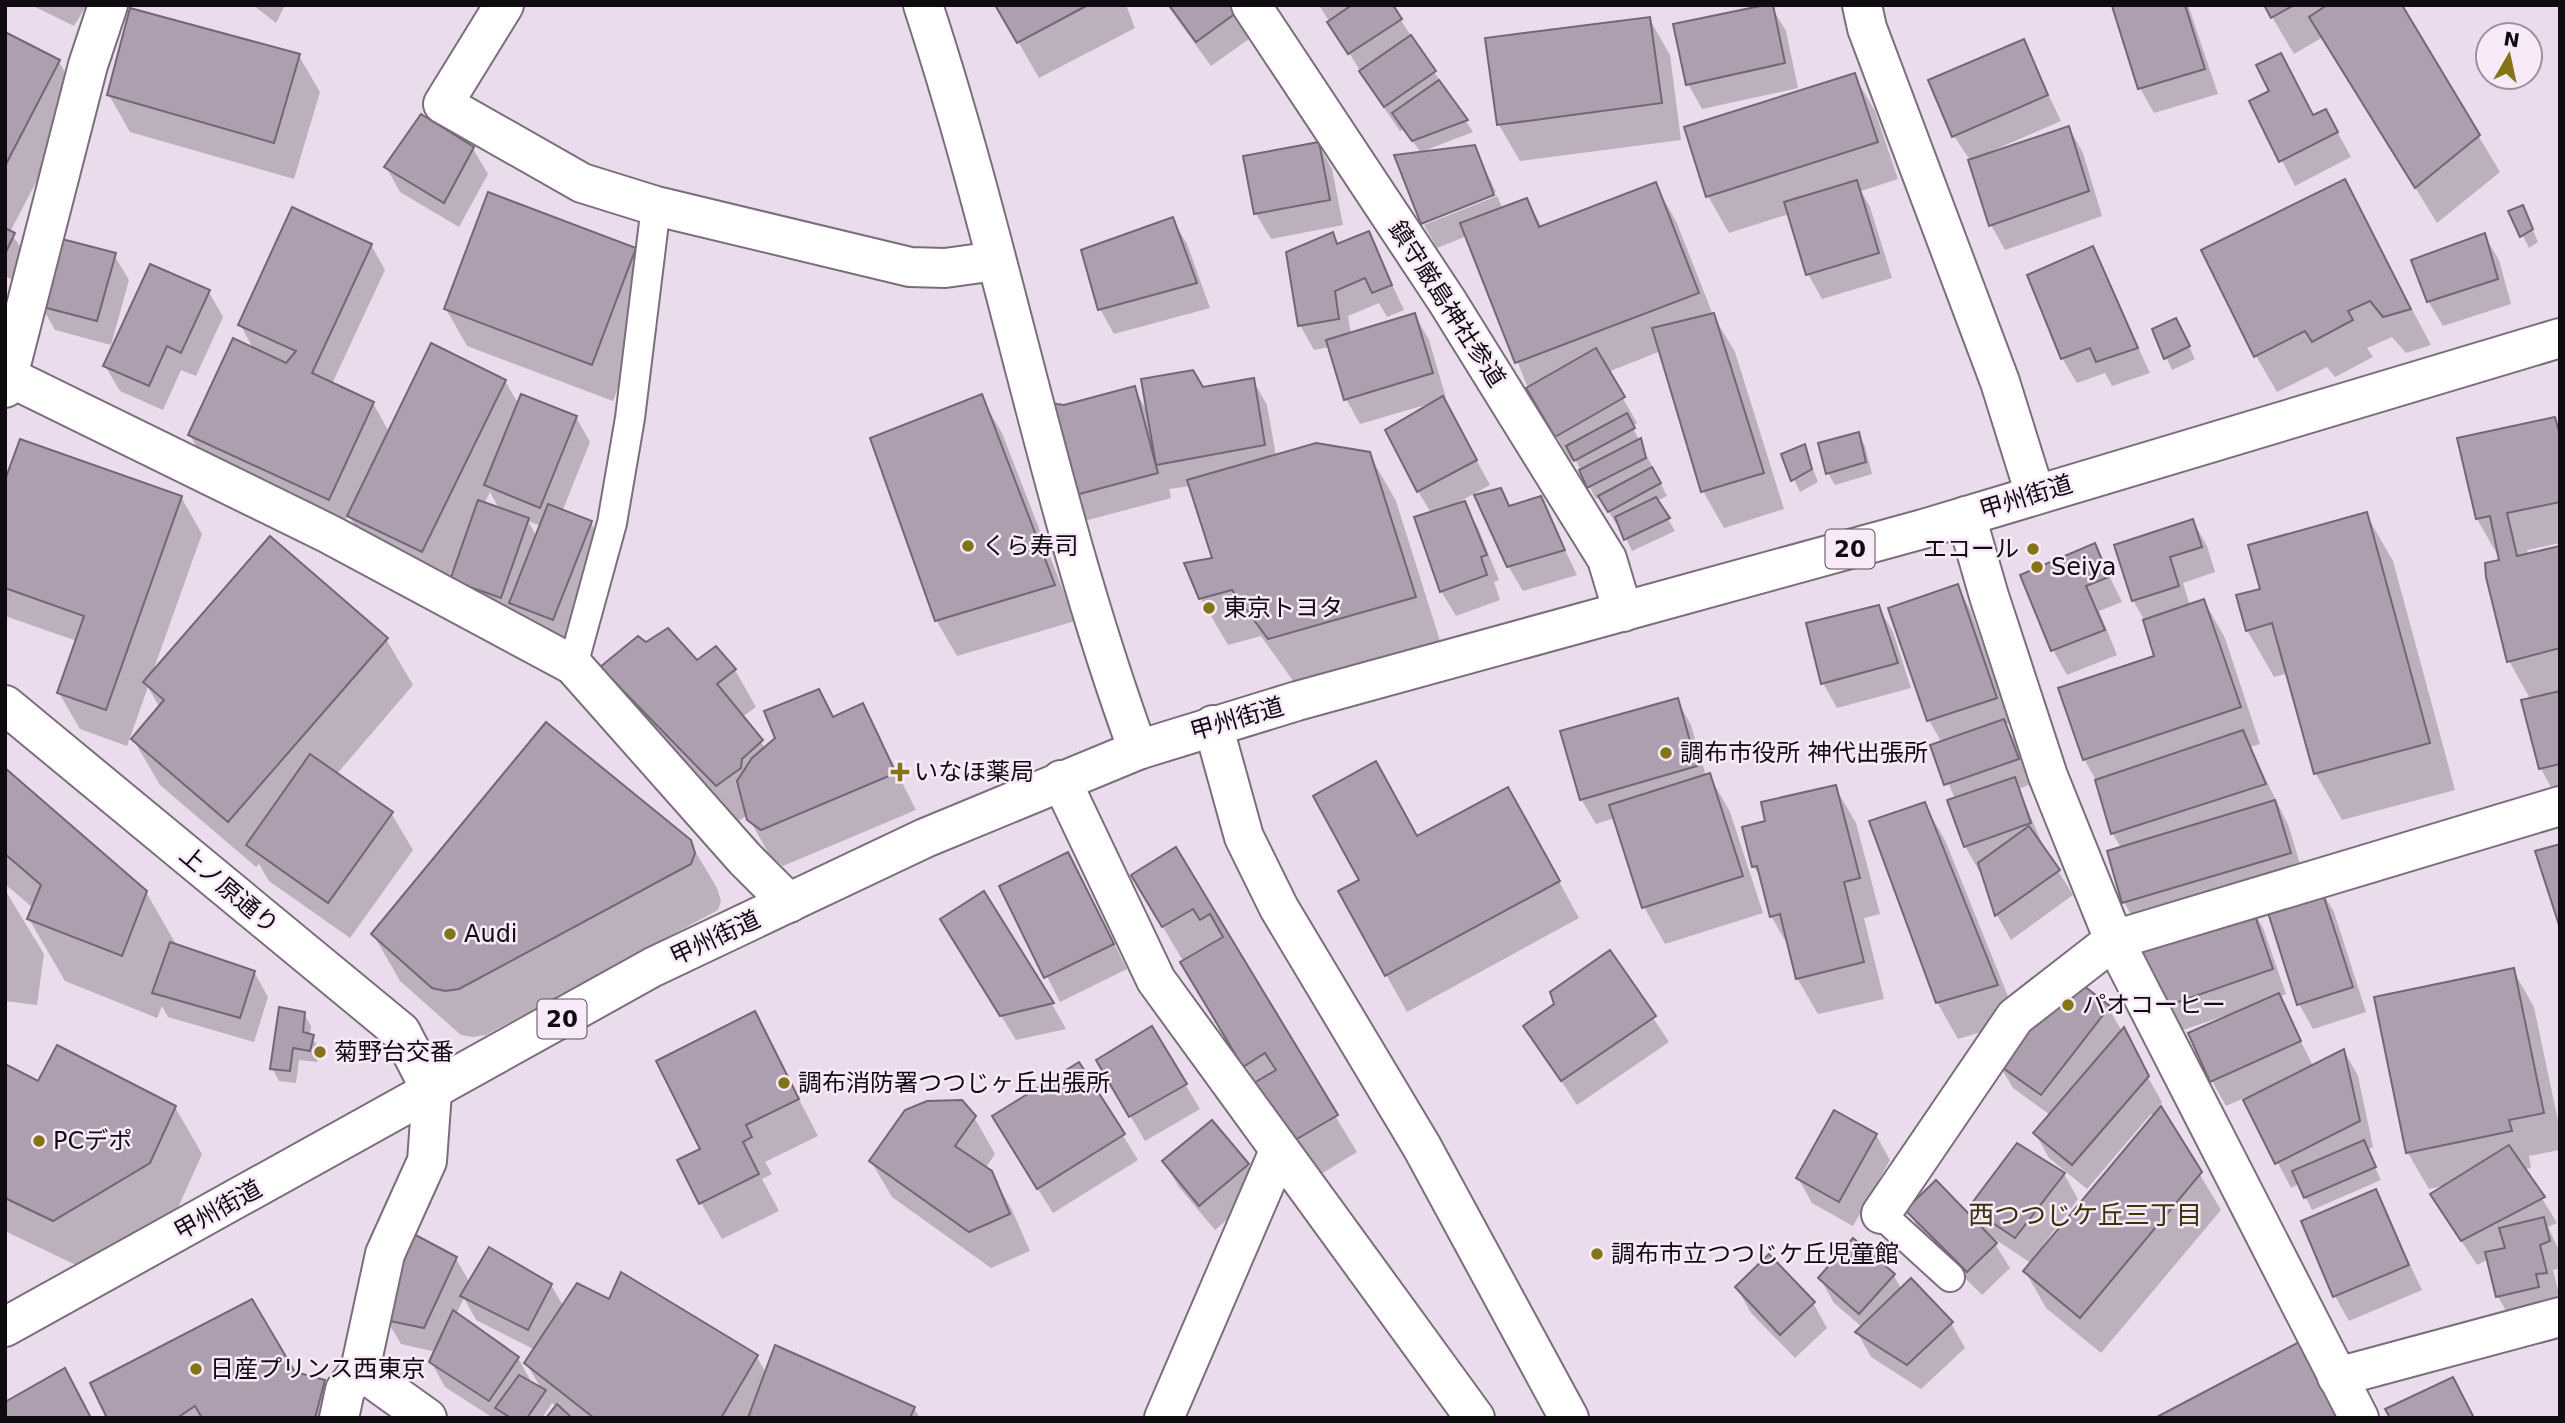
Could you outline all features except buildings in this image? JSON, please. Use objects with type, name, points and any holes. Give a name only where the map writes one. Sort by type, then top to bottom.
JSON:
[{"type":"main road","points":[[108,5],[88,65],[6,380],[329,534],[573,665],[745,859],[789,903]]},
{"type":"main road","points":[[504,5],[443,104],[582,183],[656,206],[910,267],[945,268],[996,261]]},
{"type":"main road","points":[[923,5],[947,77],[1075,552],[1114,684],[1138,750]]},
{"type":"main road","name":"鎮守厳島神社参道","points":[[1251,5],[1447,301],[1607,559],[1623,612]]},
{"type":"main road","points":[[1861,5],[1867,28],[2000,382],[2035,494]]},
{"type":"main road","name":"甲州街道","points":[[5,1326],[432,1092],[653,967],[925,838],[1138,750],[1213,725],[1966,516],[2560,338]]},
{"type":"main road","points":[[1966,516],[1989,596],[2048,776],[2114,940],[2359,1418]]},
{"type":"main road","name":"上ノ原通り","points":[[5,705],[401,1032],[432,1092]]},
{"type":"main road","points":[[1213,725],[1244,837],[1279,908],[1422,1147],[1569,1418]]},
{"type":"main road","points":[[1061,780],[1156,980],[1475,1418]]},
{"type":"main road","points":[[1881,1214],[2015,1017],[2114,940],[2560,806]]},
{"type":"main road","points":[[339,1418],[345,1390],[360,1370],[384,1254],[427,1161],[432,1092]]},
{"type":"main road","points":[[1164,1418],[1279,1151]]},
{"type":"main road","points":[[2337,1377],[2560,1317]]},
{"type":"main road","points":[[360,1370],[427,1418]]},
{"type":"lane","points":[[573,665],[612,523],[630,418],[656,206]]},
{"type":"lane","points":[[1881,1214],[1950,1277]]},
{"type":"place","name":"くら寿司","points":[[968,546]]},
{"type":"place","name":"エコール","points":[[2033,549]]},
{"type":"place","name":"Seiya","points":[[2037,567]]},
{"type":"place","name":"東京トヨタ","points":[[1209,608]]},
{"type":"place","name":"調布市役所 神代出張所","points":[[1666,753]]},
{"type":"place","name":"いなほ薬局","points":[[900,772]]},
{"type":"place","name":"Audi","points":[[450,934]]},
{"type":"place","name":"パオコーヒー","points":[[2068,1005]]},
{"type":"place","name":"菊野台交番","points":[[320,1052]]},
{"type":"place","name":"調布消防署つつじヶ丘出張所","points":[[784,1083]]},
{"type":"place","name":"PCデポ","points":[[39,1141]]},
{"type":"place","name":"調布市立つつじケ丘児童館","points":[[1597,1254]]},
{"type":"place","name":"日産プリンス西東京","points":[[196,1369]]},
{"type":"district","name":"西つつじケ丘三丁目","points":[[2085,1215]]}]
